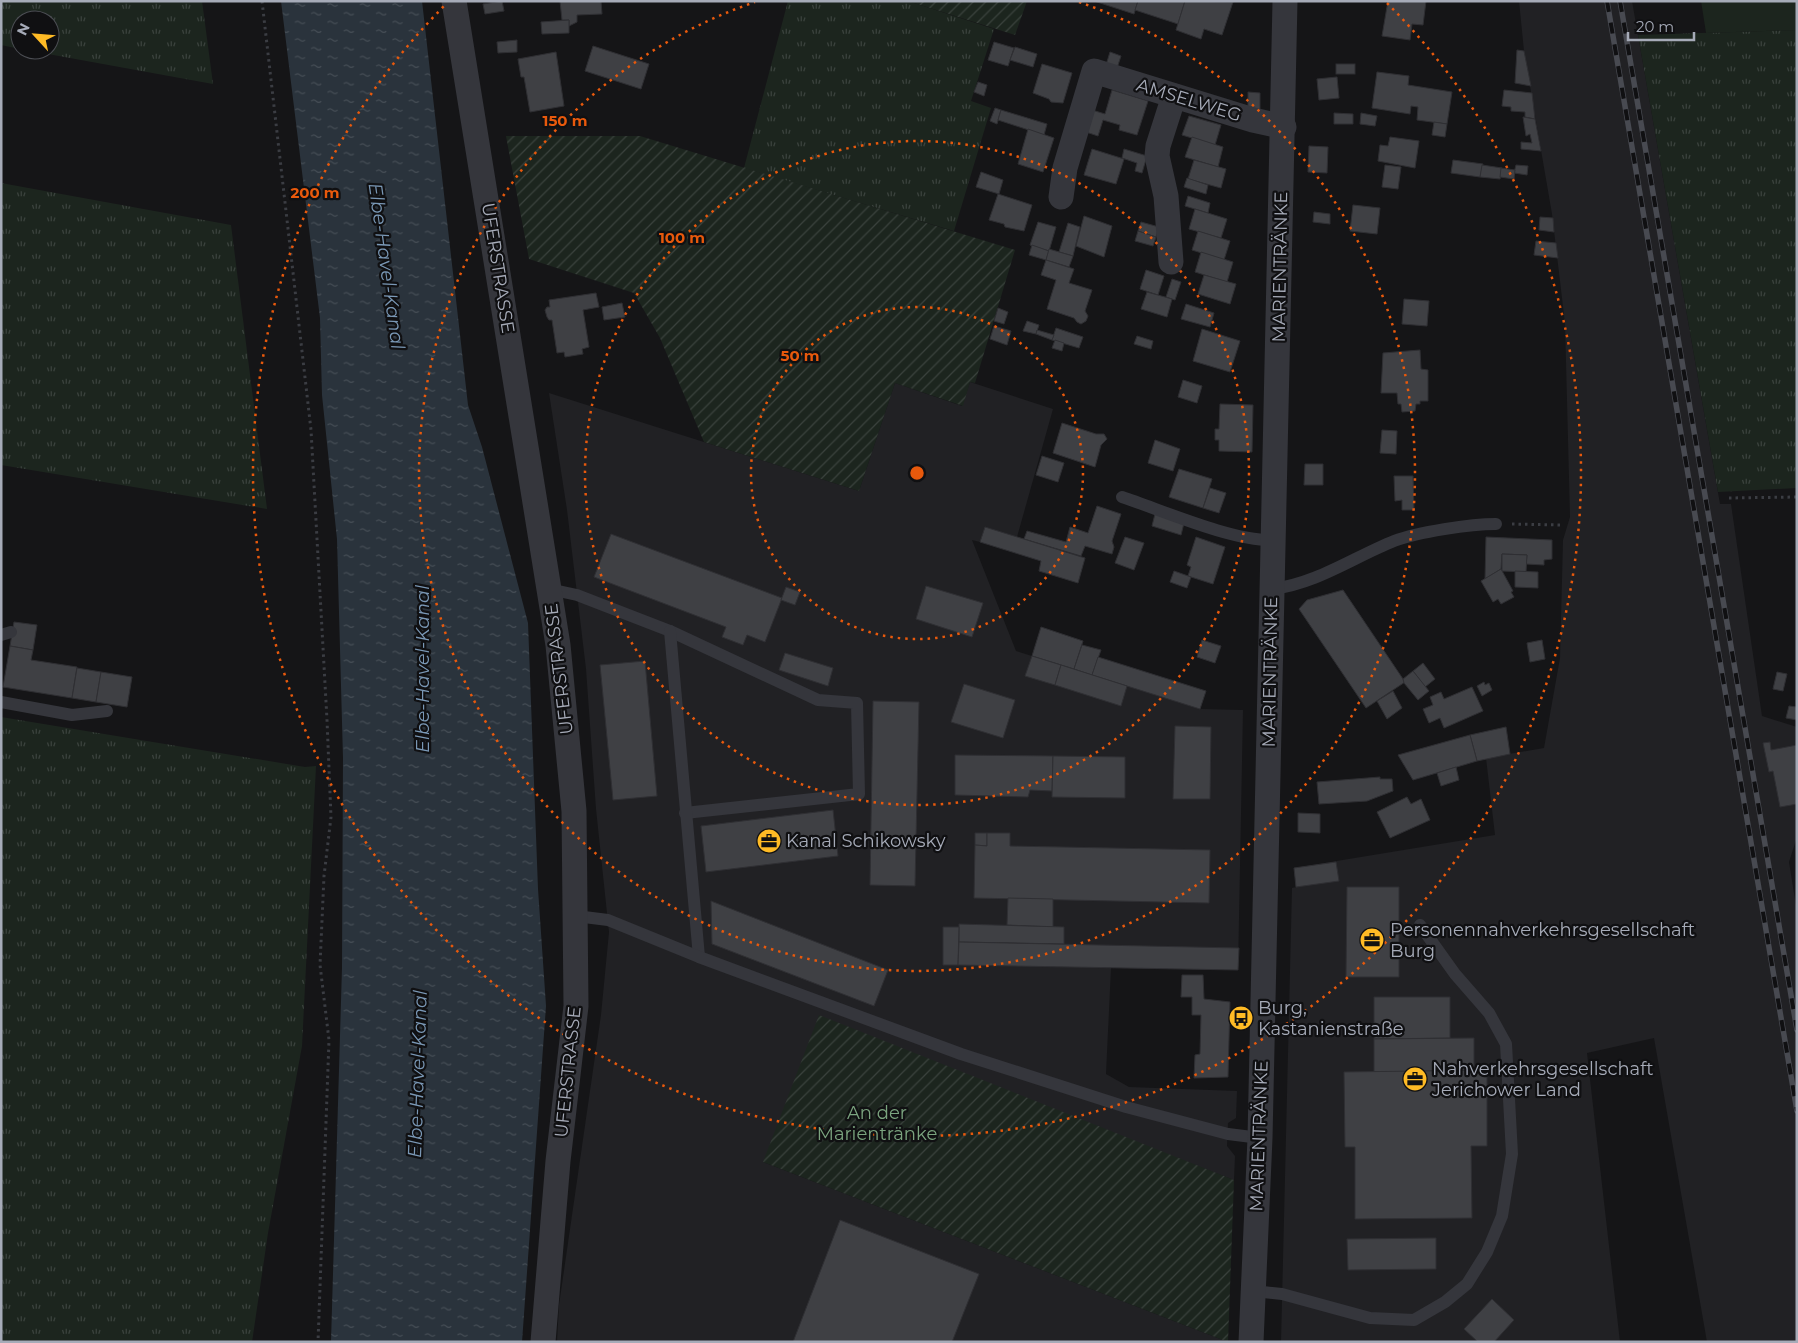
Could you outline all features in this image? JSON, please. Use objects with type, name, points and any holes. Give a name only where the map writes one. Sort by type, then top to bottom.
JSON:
[{"type":"street","name":"UFERSTRASSE","points":[[454,1],[558,645],[572,792],[576,916],[576,1006],[558,1161],[544,1342]]},
{"type":"street","name":"MARIENTRÄNKE","points":[[1251,1342],[1260,1138],[1284,127],[1285,1]]},
{"type":"street","name":"AMSELWEG","points":[[1061,197],[1064,168],[1094,71],[1284,127]]},
{"type":"street","points":[[1171,262],[1166,196],[1157,156],[1158,146],[1174,96]]},
{"type":"lane","points":[[1122,497],[1236,535],[1257,540],[1273,540]]},
{"type":"lane","points":[[1272,589],[1301,583],[1396,540],[1475,524],[1496,524]]},
{"type":"lane","points":[[549,589],[577,595],[670,631],[818,700],[857,703],[859,794],[685,813]]},
{"type":"lane","points":[[670,631],[699,957]]},
{"type":"lane","points":[[1,702],[72,715],[107,711]]},
{"type":"lane","points":[[576,916],[608,920],[699,957],[961,1054],[1126,1106],[1228,1134],[1260,1138]]},
{"type":"lane","points":[[1254,1291],[1282,1294],[1370,1318],[1414,1320],[1446,1302],[1467,1284],[1487,1252],[1502,1216],[1512,1154],[1506,1044],[1489,1013],[1455,974],[1420,925]]},
{"type":"path","points":[[262,1],[311,430],[327,720],[331,816],[324,876],[320,965],[329,1040],[318,1342]]},
{"type":"path","points":[[1729,498],[1797,497]]},
{"type":"path","points":[[1496,524],[1562,525]]},
{"type":"shaded area","points":[[1519,1],[1632,1],[1720,504],[1731,504],[1762,716],[1797,727],[1797,837],[1789,862],[1797,912],[1797,1342],[1707,1342],[1654,1038],[1587,1053],[1620,1342],[1281,1342],[1292,888],[1296,887],[1294,868],[1495,835],[1486,758],[1544,748],[1560,658],[1563,540],[1570,517],[1565,323],[1552,214],[1524,51]]},
{"type":"shaded area","points":[[970,382],[1053,409],[1017,537],[985,527],[980,542],[972,540],[1016,651],[1200,709],[1243,710],[1238,970],[1111,968],[1106,1074],[1129,1087],[1237,1091],[1236,1118],[1228,1123],[1227,1146],[1235,1156],[1234,1180],[1137,1143],[763,1162],[1228,1342],[557,1342],[559,1305],[601,1015],[609,932],[596,809],[586,669],[567,510],[549,393],[859,491],[895,383],[962,406]]},
{"type":"green space","points":[[1,1],[202,1],[213,84],[60,56],[60,10],[10,10],[10,47],[1,45]]},
{"type":"green space","points":[[788,1],[908,1],[994,29],[971,101],[991,108],[954,231],[744,168]]},
{"type":"green space","points":[[908,1],[1027,1],[1015,35]]},
{"type":"green space","points":[[1701,1],[1797,1],[1797,30],[1706,33]]},
{"type":"green space","points":[[1797,30],[1797,488],[1718,492],[1638,35]]},
{"type":"green space","points":[[506,136],[640,136],[1015,250],[975,383],[970,382],[963,406],[895,383],[859,491],[704,442],[660,338],[634,293],[529,259]]},
{"type":"green space","points":[[1,183],[231,225],[267,509],[1,465]]},
{"type":"green space","points":[[1,717],[305,767],[316,766],[302,1046],[268,1233],[252,1342],[1,1342]]},
{"type":"green space","name":"An der Marientränke","points":[[819,1015],[1234,1180],[1228,1342],[763,1162]]},
{"type":"water","name":"Elbe-Havel-Kanal","points":[[281,1],[422,1],[468,405],[482,447],[528,623],[538,889],[546,1006],[522,1342],[331,1342],[342,968],[343,758],[337,539],[322,395],[320,318]]},
{"type":"building","points":[[502,1],[504,11],[485,14],[483,4]]},
{"type":"building","points":[[560,1],[601,1],[602,14],[577,15],[577,22],[569,26],[569,20],[562,20]]},
{"type":"building","points":[[1094,1],[1138,1],[1134,14]]},
{"type":"building","points":[[1138,1],[1185,1],[1178,24],[1135,10]]},
{"type":"building","points":[[1185,1],[1233,2],[1222,35],[1204,29],[1201,39],[1176,30]]},
{"type":"building","points":[[1388,1],[1426,1],[1423,25],[1412,24],[1410,40],[1382,36]]},
{"type":"building","points":[[569,20],[569,33],[542,34],[541,22]]},
{"type":"building","points":[[517,40],[517,52],[498,53],[497,42]]},
{"type":"building","points":[[994,42],[1014,48],[1008,66],[988,60]]},
{"type":"building","points":[[593,46],[649,64],[641,89],[585,71]]},
{"type":"building","points":[[1015,47],[1037,54],[1033,67],[1010,60]]},
{"type":"building","points":[[1517,50],[1524,51],[1531,86],[1515,83]]},
{"type":"building","points":[[556,52],[564,106],[530,112],[524,77],[521,77],[518,59]]},
{"type":"building","points":[[1110,52],[1121,56],[1117,68],[1106,65]]},
{"type":"building","points":[[1042,64],[1072,73],[1063,103],[1051,102],[1049,99],[1033,93]]},
{"type":"building","points":[[1336,64],[1355,64],[1355,74],[1336,74]]},
{"type":"building","points":[[1377,72],[1409,76],[1408,85],[1452,92],[1447,124],[1417,120],[1418,107],[1411,106],[1410,114],[1372,108]]},
{"type":"building","points":[[1337,77],[1339,98],[1319,100],[1317,79]]},
{"type":"building","points":[[978,82],[987,85],[984,96],[974,92]]},
{"type":"building","points":[[1112,90],[1148,101],[1137,135],[1119,130],[1120,125],[1103,120],[1098,136],[1086,132],[1092,110],[1105,114]]},
{"type":"building","points":[[1504,90],[1532,93],[1535,119],[1525,117],[1525,112],[1511,111],[1511,107],[1502,106]]},
{"type":"building","points":[[1248,92],[1260,93],[1260,112],[1248,109]]},
{"type":"building","points":[[995,108],[1001,110],[997,124],[990,121]]},
{"type":"building","points":[[1001,110],[1047,124],[1044,135],[998,120]]},
{"type":"building","points":[[1334,113],[1353,114],[1353,124],[1334,124]]},
{"type":"building","points":[[1361,113],[1377,116],[1375,126],[1360,124]]},
{"type":"building","points":[[1189,116],[1221,125],[1215,145],[1182,135]]},
{"type":"building","points":[[1523,117],[1535,119],[1541,151],[1521,149],[1521,142],[1532,143],[1530,134],[1526,136]]},
{"type":"building","points":[[1434,122],[1447,124],[1445,137],[1432,135]]},
{"type":"building","points":[[1028,129],[1054,138],[1043,172],[1018,164]]},
{"type":"building","points":[[1192,137],[1223,147],[1218,167],[1185,157]]},
{"type":"building","points":[[1390,137],[1419,141],[1415,168],[1378,161],[1380,145],[1388,146]]},
{"type":"building","points":[[1309,146],[1328,147],[1327,173],[1308,172]]},
{"type":"building","points":[[1092,149],[1124,159],[1116,184],[1084,175]]},
{"type":"building","points":[[1124,149],[1147,156],[1142,173],[1135,171],[1137,163],[1122,158]]},
{"type":"building","points":[[1194,160],[1226,169],[1221,188],[1188,179]]},
{"type":"building","points":[[1453,160],[1483,164],[1480,177],[1451,173]]},
{"type":"building","points":[[1385,165],[1401,167],[1398,189],[1382,187]]},
{"type":"building","points":[[1482,165],[1502,168],[1500,179],[1480,177]]},
{"type":"building","points":[[1516,165],[1528,166],[1527,175],[1514,173]]},
{"type":"building","points":[[1501,168],[1515,170],[1514,179],[1500,177]]},
{"type":"building","points":[[981,172],[1003,180],[999,194],[976,187]]},
{"type":"building","points":[[1187,178],[1208,185],[1206,194],[1184,187]]},
{"type":"building","points":[[998,194],[1032,205],[1024,231],[1005,227],[1004,224],[989,220]]},
{"type":"building","points":[[1188,196],[1210,203],[1208,213],[1185,206]]},
{"type":"building","points":[[1353,205],[1380,208],[1377,234],[1350,231]]},
{"type":"building","points":[[1195,209],[1227,219],[1221,238],[1189,229]]},
{"type":"building","points":[[1314,212],[1330,214],[1330,224],[1313,222]]},
{"type":"building","points":[[1084,216],[1112,226],[1104,257],[1076,246]]},
{"type":"building","points":[[1540,217],[1553,218],[1554,232],[1539,230]]},
{"type":"building","points":[[1038,222],[1056,227],[1049,251],[1030,245]]},
{"type":"building","points":[[1141,222],[1159,227],[1156,237],[1138,231]]},
{"type":"building","points":[[1068,223],[1080,227],[1073,256],[1059,252]]},
{"type":"building","points":[[1138,231],[1156,237],[1153,246],[1135,241]]},
{"type":"building","points":[[1198,231],[1230,241],[1224,260],[1192,250]]},
{"type":"building","points":[[1536,241],[1556,243],[1558,258],[1534,255]]},
{"type":"building","points":[[1032,245],[1049,251],[1046,260],[1029,255]]},
{"type":"building","points":[[1049,249],[1073,256],[1069,267],[1046,260]]},
{"type":"building","points":[[1201,252],[1233,262],[1227,282],[1195,272]]},
{"type":"building","points":[[1046,260],[1074,269],[1069,283],[1092,290],[1085,311],[1088,316],[1086,321],[1081,324],[1074,318],[1047,309],[1056,280],[1041,275]]},
{"type":"building","points":[[1146,270],[1164,276],[1158,295],[1140,289]]},
{"type":"building","points":[[1204,275],[1236,284],[1230,304],[1198,294]]},
{"type":"building","points":[[1172,279],[1181,282],[1175,300],[1166,297]]},
{"type":"building","points":[[1147,292],[1172,299],[1167,317],[1141,309]]},
{"type":"building","points":[[596,293],[599,307],[583,310],[589,347],[582,349],[583,354],[565,357],[564,352],[557,353],[552,320],[549,320],[545,310],[547,307],[550,307],[549,300]]},
{"type":"building","points":[[1404,299],[1429,301],[1427,326],[1402,324]]},
{"type":"building","points":[[622,303],[625,317],[604,320],[602,307]]},
{"type":"building","points":[[1186,304],[1214,313],[1210,327],[1181,319]]},
{"type":"building","points":[[998,308],[1008,312],[1004,324],[994,321]]},
{"type":"building","points":[[1027,321],[1039,325],[1036,334],[1023,331]]},
{"type":"building","points":[[994,326],[1011,331],[1007,345],[990,339]]},
{"type":"building","points":[[1056,328],[1083,337],[1079,348],[1052,340]]},
{"type":"building","points":[[1202,329],[1240,341],[1230,372],[1193,361]]},
{"type":"building","points":[[1037,330],[1054,335],[1052,340],[1036,334]]},
{"type":"building","points":[[1137,336],[1153,341],[1151,349],[1134,344]]},
{"type":"building","points":[[1055,340],[1064,343],[1062,351],[1052,348]]},
{"type":"building","points":[[1420,350],[1421,369],[1428,370],[1428,401],[1420,401],[1420,404],[1416,404],[1415,411],[1402,412],[1401,404],[1398,404],[1397,393],[1381,393],[1383,353]]},
{"type":"building","points":[[1183,380],[1202,386],[1197,403],[1178,397]]},
{"type":"building","points":[[1220,404],[1253,405],[1252,452],[1219,451],[1219,440],[1215,440],[1215,429],[1219,429]]},
{"type":"building","points":[[1062,423],[1096,434],[1104,434],[1107,439],[1101,445],[1095,467],[1053,453]]},
{"type":"building","points":[[1382,430],[1397,431],[1396,454],[1380,453]]},
{"type":"building","points":[[1155,440],[1180,449],[1173,471],[1148,463]]},
{"type":"building","points":[[1042,456],[1064,463],[1058,482],[1036,475]]},
{"type":"building","points":[[1305,464],[1323,464],[1323,485],[1304,485]]},
{"type":"building","points":[[1179,469],[1212,479],[1203,508],[1169,497]]},
{"type":"building","points":[[1394,476],[1413,476],[1414,510],[1402,510],[1402,500],[1395,501]]},
{"type":"building","points":[[1210,488],[1226,493],[1219,513],[1203,508]]},
{"type":"building","points":[[1097,506],[1121,514],[1112,541],[1114,547],[1112,554],[1085,546],[1081,556],[1024,539],[1027,531],[1066,542],[1070,527],[1088,533]]},
{"type":"building","points":[[1155,514],[1184,523],[1181,535],[1152,526]]},
{"type":"building","points":[[985,527],[1085,558],[1078,583],[1039,571],[1041,561],[980,542]]},
{"type":"building","points":[[611,534],[782,598],[765,642],[747,635],[743,645],[722,637],[726,627],[594,577]]},
{"type":"building","points":[[1125,537],[1144,543],[1134,570],[1115,563]]},
{"type":"building","points":[[1196,537],[1225,547],[1213,584],[1188,576],[1191,567],[1187,565]]},
{"type":"building","points":[[1486,537],[1552,540],[1552,559],[1544,560],[1544,565],[1526,564],[1527,555],[1502,554],[1501,569],[1485,579]]},
{"type":"building","points":[[1502,554],[1527,555],[1526,572],[1502,571]]},
{"type":"building","points":[[1501,569],[1513,591],[1511,592],[1514,597],[1501,604],[1498,599],[1493,602],[1481,581]]},
{"type":"building","points":[[1174,571],[1191,577],[1187,588],[1170,582]]},
{"type":"building","points":[[1515,571],[1538,572],[1538,588],[1515,587]]},
{"type":"building","points":[[926,586],[983,603],[972,637],[916,619]]},
{"type":"building","points":[[786,587],[800,592],[795,605],[781,600]]},
{"type":"building","points":[[1343,590],[1405,682],[1366,708],[1299,609],[1307,600]]},
{"type":"building","points":[[14,622],[37,625],[33,650],[10,646]]},
{"type":"building","points":[[1041,627],[1083,641],[1074,669],[1032,656]]},
{"type":"building","points":[[1202,640],[1221,646],[1215,663],[1197,657]]},
{"type":"building","points":[[1542,640],[1545,659],[1530,662],[1527,643]]},
{"type":"building","points":[[1082,645],[1101,650],[1092,675],[1074,669]]},
{"type":"building","points":[[10,646],[33,650],[31,660],[77,667],[72,698],[3,687]]},
{"type":"building","points":[[785,653],[833,668],[828,686],[779,670]]},
{"type":"building","points":[[1032,656],[1061,665],[1055,685],[1025,676]]},
{"type":"building","points":[[1098,657],[1206,691],[1200,709],[1092,675]]},
{"type":"building","points":[[645,661],[657,796],[613,800],[600,665]]},
{"type":"building","points":[[1423,663],[1435,679],[1425,687],[1413,671]]},
{"type":"building","points":[[1061,665],[1127,686],[1121,706],[1055,685]]},
{"type":"building","points":[[77,668],[101,672],[96,702],[72,698]]},
{"type":"building","points":[[1413,671],[1429,691],[1418,700],[1404,683],[1403,679]]},
{"type":"building","points":[[101,672],[132,677],[127,707],[96,702]]},
{"type":"building","points":[[1777,672],[1787,674],[1783,691],[1773,689]]},
{"type":"building","points":[[1484,682],[1485,685],[1489,683],[1492,690],[1482,696],[1477,686]]},
{"type":"building","points":[[964,684],[1015,700],[1003,738],[951,722]]},
{"type":"building","points":[[1472,687],[1483,711],[1444,728],[1440,718],[1429,723],[1423,709],[1433,705],[1430,697],[1441,692],[1444,699]]},
{"type":"building","points":[[1393,691],[1402,708],[1387,719],[1377,701]]},
{"type":"building","points":[[873,701],[919,702],[915,886],[870,885]]},
{"type":"building","points":[[1789,706],[1797,707],[1797,720],[1786,718]]},
{"type":"building","points":[[1175,726],[1211,727],[1210,799],[1173,799]]},
{"type":"building","points":[[1506,727],[1510,754],[1477,761],[1470,735]]},
{"type":"building","points":[[1470,735],[1477,761],[1413,780],[1398,755]]},
{"type":"building","points":[[1770,742],[1771,750],[1797,745],[1797,804],[1780,807],[1773,771],[1769,772],[1763,743]]},
{"type":"building","points":[[955,755],[1053,756],[1052,791],[1030,790],[1028,797],[955,795]]},
{"type":"building","points":[[1053,756],[1125,757],[1125,798],[1052,797]]},
{"type":"building","points":[[1456,767],[1459,780],[1441,786],[1437,773]]},
{"type":"building","points":[[1380,777],[1380,779],[1392,779],[1393,791],[1367,801],[1319,804],[1317,782]]},
{"type":"building","points":[[1407,797],[1411,804],[1421,799],[1430,820],[1390,838],[1377,812]]},
{"type":"building","name":"Kanal Schikowsky","points":[[833,810],[838,856],[706,872],[701,826]]},
{"type":"building","points":[[1298,813],[1320,814],[1320,833],[1298,832]]},
{"type":"building","points":[[975,833],[987,833],[987,846],[975,845]]},
{"type":"building","points":[[987,833],[1010,833],[1010,846],[1210,850],[1209,903],[974,898],[975,845],[987,846]]},
{"type":"building","points":[[1336,862],[1339,881],[1296,887],[1294,868]]},
{"type":"building","points":[[1347,887],[1399,887],[1399,977],[1346,977]]},
{"type":"building","points":[[1008,898],[1053,899],[1053,927],[1007,925]]},
{"type":"building","points":[[711,901],[888,970],[874,1006],[712,944]]},
{"type":"building","points":[[959,924],[1064,927],[1064,944],[959,942]]},
{"type":"building","points":[[943,927],[959,927],[958,965],[943,965]]},
{"type":"building","points":[[959,942],[1239,948],[1238,970],[958,965]]},
{"type":"building","points":[[1182,975],[1203,975],[1204,999],[1230,1002],[1228,1077],[1194,1078],[1195,1055],[1200,1054],[1201,1015],[1192,1015],[1192,997],[1181,997]]},
{"type":"building","points":[[1374,997],[1450,997],[1450,1038],[1374,1039]]},
{"type":"building","points":[[1474,1038],[1474,1072],[1374,1072],[1374,1039]]},
{"type":"building","points":[[1490,1070],[1487,1071],[1487,1146],[1471,1146],[1472,1218],[1355,1219],[1355,1147],[1345,1147],[1344,1072]]},
{"type":"building","points":[[840,1220],[979,1274],[952,1342],[793,1342]]},
{"type":"building","points":[[1436,1238],[1436,1269],[1348,1270],[1347,1239]]},
{"type":"building","points":[[1492,1299],[1514,1320],[1494,1342],[1478,1342],[1464,1329]]},
{"type":"railway","points":[[1607,1],[1797,1111]]},
{"type":"railway","points":[[1620,1],[1797,1030]]},
{"type":"place","name":"Kanal Schikowsky","points":[[769,841]]},
{"type":"place","name":"Personennahverkehrsgesellschaft Burg","points":[[1372,940]]},
{"type":"place","name":"Burg, Kastanienstraße","points":[[1241,1018]]},
{"type":"place","name":"Nahverkehrsgesellschaft Jerichower Land","points":[[1415,1079]]}]
